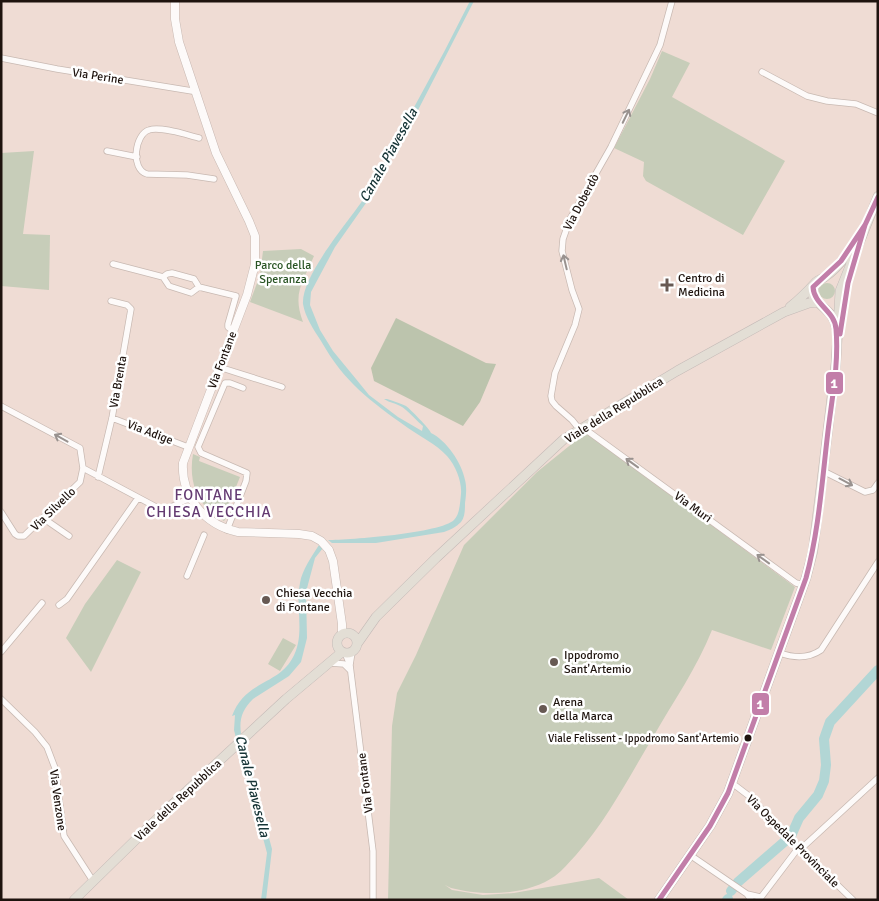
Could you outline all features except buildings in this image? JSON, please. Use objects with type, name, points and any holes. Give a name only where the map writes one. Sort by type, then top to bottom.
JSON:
[{"type":"main road","points":[[784,312],[824,278],[846,256],[865,225],[878,196]]},
{"type":"main road","points":[[659,900],[718,813],[732,783],[804,585],[812,551],[847,288],[865,225]]},
{"type":"main road","points":[[784,312],[804,304],[819,303],[829,305],[836,302],[859,245]]},
{"type":"main road","points":[[824,278],[835,281],[840,292],[836,362]]},
{"type":"main road","points":[[815,284],[813,292],[819,303],[835,320],[836,362]]},
{"type":"main road","name":"Viale della Repubblica","points":[[306,681],[347,649],[376,617],[532,467],[564,439],[683,367],[784,312]]},
{"type":"main road","name":"Viale della Repubblica","points":[[347,649],[337,640],[376,617]]},
{"type":"main road","points":[[347,634],[356,638],[347,649]]},
{"type":"main road","name":"Viale della Repubblica","points":[[74,900],[180,797],[306,681],[347,649]]},
{"type":"street","name":"Via Fontane","points":[[175,1],[177,35],[216,153],[255,236],[256,251],[254,271],[247,295],[188,447],[183,463],[182,476],[190,498],[197,509],[227,530],[306,535],[321,542],[328,548],[333,561],[342,624],[347,634]]},
{"type":"street","name":"Via Doberdò","points":[[582,428],[556,406],[551,396],[555,373],[575,325],[579,309],[562,251],[564,234],[570,219],[611,147],[660,45],[672,1]]},
{"type":"street","name":"Via Perine","points":[[1,58],[57,69],[195,90]]},
{"type":"street","points":[[762,72],[807,96],[827,101],[856,104],[878,113]]},
{"type":"street","points":[[199,138],[151,129],[144,132],[140,140],[136,163],[142,173],[187,175],[214,179]]},
{"type":"street","points":[[107,151],[137,157]]},
{"type":"street","points":[[114,264],[163,277],[169,286],[191,293],[199,287]]},
{"type":"street","points":[[163,277],[170,273],[180,275],[194,279],[199,287],[236,296],[247,295]]},
{"type":"street","points":[[233,332],[228,327],[228,324],[236,296]]},
{"type":"street","name":"Via Brenta","points":[[98,477],[112,418],[131,309],[127,305],[111,301]]},
{"type":"street","points":[[219,367],[282,387]]},
{"type":"street","points":[[227,530],[248,475],[245,471],[201,453],[198,447],[225,383],[243,388]]},
{"type":"street","points":[[1,406],[80,448],[82,472],[98,477],[162,509],[169,508],[190,498]]},
{"type":"street","name":"Via Adige","points":[[112,418],[188,447]]},
{"type":"street","points":[[196,426],[205,429]]},
{"type":"street","name":"Via Muri","points":[[582,428],[796,583],[804,585]]},
{"type":"street","points":[[823,471],[869,493],[878,483]]},
{"type":"street","name":"Via Silvello","points":[[1,512],[15,534],[21,537],[27,534],[80,482],[82,472]]},
{"type":"street","points":[[80,482],[91,477],[98,477]]},
{"type":"street","points":[[59,605],[68,599],[138,498]]},
{"type":"street","points":[[43,518],[69,536]]},
{"type":"street","points":[[187,576],[204,535]]},
{"type":"street","points":[[780,653],[799,657],[814,654],[820,650],[878,562]]},
{"type":"street","points":[[1,652],[42,603]]},
{"type":"street","name":"Via Fontane","points":[[347,649],[373,851],[373,900]]},
{"type":"street","points":[[328,663],[339,663],[350,668]]},
{"type":"street","name":"Via Venzone","points":[[1,699],[35,732],[48,748],[55,768],[64,836],[93,882]]},
{"type":"street","points":[[690,855],[749,897],[759,898],[799,848],[803,847],[878,778]]},
{"type":"street","name":"Via Ospedale Provinciale","points":[[732,783],[749,796],[853,900]]},
{"type":"green space","points":[[662,51],[690,63],[672,97],[785,161],[743,235],[646,181],[643,176],[644,162],[614,148],[650,79]]},
{"type":"green space","points":[[34,151],[23,234],[50,235],[49,290],[1,286],[1,153]]},
{"type":"green space","name":"Parco della Speranza","points":[[301,249],[314,256],[300,288],[299,303],[303,322],[250,302],[260,275],[263,251]]},
{"type":"green space","points":[[827,283],[833,285],[835,291],[833,297],[827,299],[821,297],[819,291],[821,285]]},
{"type":"green space","points":[[396,318],[486,363],[496,364],[480,402],[463,426],[374,381],[371,368]]},
{"type":"green space","name":"Ippodromo Sant'Artemio","points":[[584,434],[588,434],[795,587],[771,650],[712,630],[692,671],[617,798],[587,842],[558,874],[544,883],[518,891],[490,893],[463,891],[444,884],[452,890],[483,895],[514,893],[599,878],[629,900],[388,900],[392,726],[397,693],[416,655],[464,545],[537,472]]},
{"type":"green space","points":[[193,454],[200,457],[199,461],[240,477],[225,514],[228,515],[224,521],[207,509],[197,493],[192,475]]},
{"type":"green space","points":[[117,560],[141,572],[91,672],[66,638],[85,604]]},
{"type":"green space","points":[[283,638],[296,645],[280,671],[268,664]]},
{"type":"water","points":[[470,1],[474,1],[416,114],[366,203],[335,247],[311,292],[310,305],[320,330],[333,351],[369,395],[398,417],[422,431],[423,426],[406,410],[384,399],[406,406],[424,423],[431,433],[448,446],[461,466],[466,483],[464,516],[459,524],[444,532],[376,543],[332,543],[328,540],[374,537],[432,529],[446,525],[454,520],[459,511],[461,484],[456,469],[447,456],[381,408],[349,380],[330,356],[313,328],[303,304],[310,278],[318,263],[367,194]]},
{"type":"water","points":[[319,545],[323,548],[315,558],[306,592],[307,638],[301,662],[289,676],[249,703],[242,715],[240,724],[241,734],[236,738],[234,730],[235,715],[232,716],[238,705],[253,689],[286,667],[296,650],[299,631],[301,578],[310,558]]},
{"type":"water","name":"Canale Piavesella","points":[[245,749],[272,849],[266,900],[261,900],[267,853],[240,752]]},
{"type":"waterway","points":[[731,891],[738,882],[791,836],[799,818],[818,795],[824,781],[826,765],[824,739],[830,722],[878,670]]},
{"type":"transit line","name":"1","points":[[840,334],[848,283],[865,225],[878,197]]},
{"type":"transit line","name":"1","points":[[659,900],[710,826],[728,793],[806,578],[820,505],[837,355],[835,323],[817,299],[813,287],[841,261],[865,225]]},
{"type":"place","name":"Centro di Medicina","points":[[667,285]]},
{"type":"place","name":"Chiesa Vecchia di Fontane","points":[[266,600]]},
{"type":"place","name":"Ippodromo Sant'Artemio","points":[[554,662]]},
{"type":"place","name":"Arena della Marca","points":[[543,709]]},
{"type":"place","name":"Viale Felissent - Ippodromo Sant'Artemio","points":[[748,738]]},
{"type":"district","name":"FONTANE CHIESA VECCHIA","points":[[209,504]]}]
